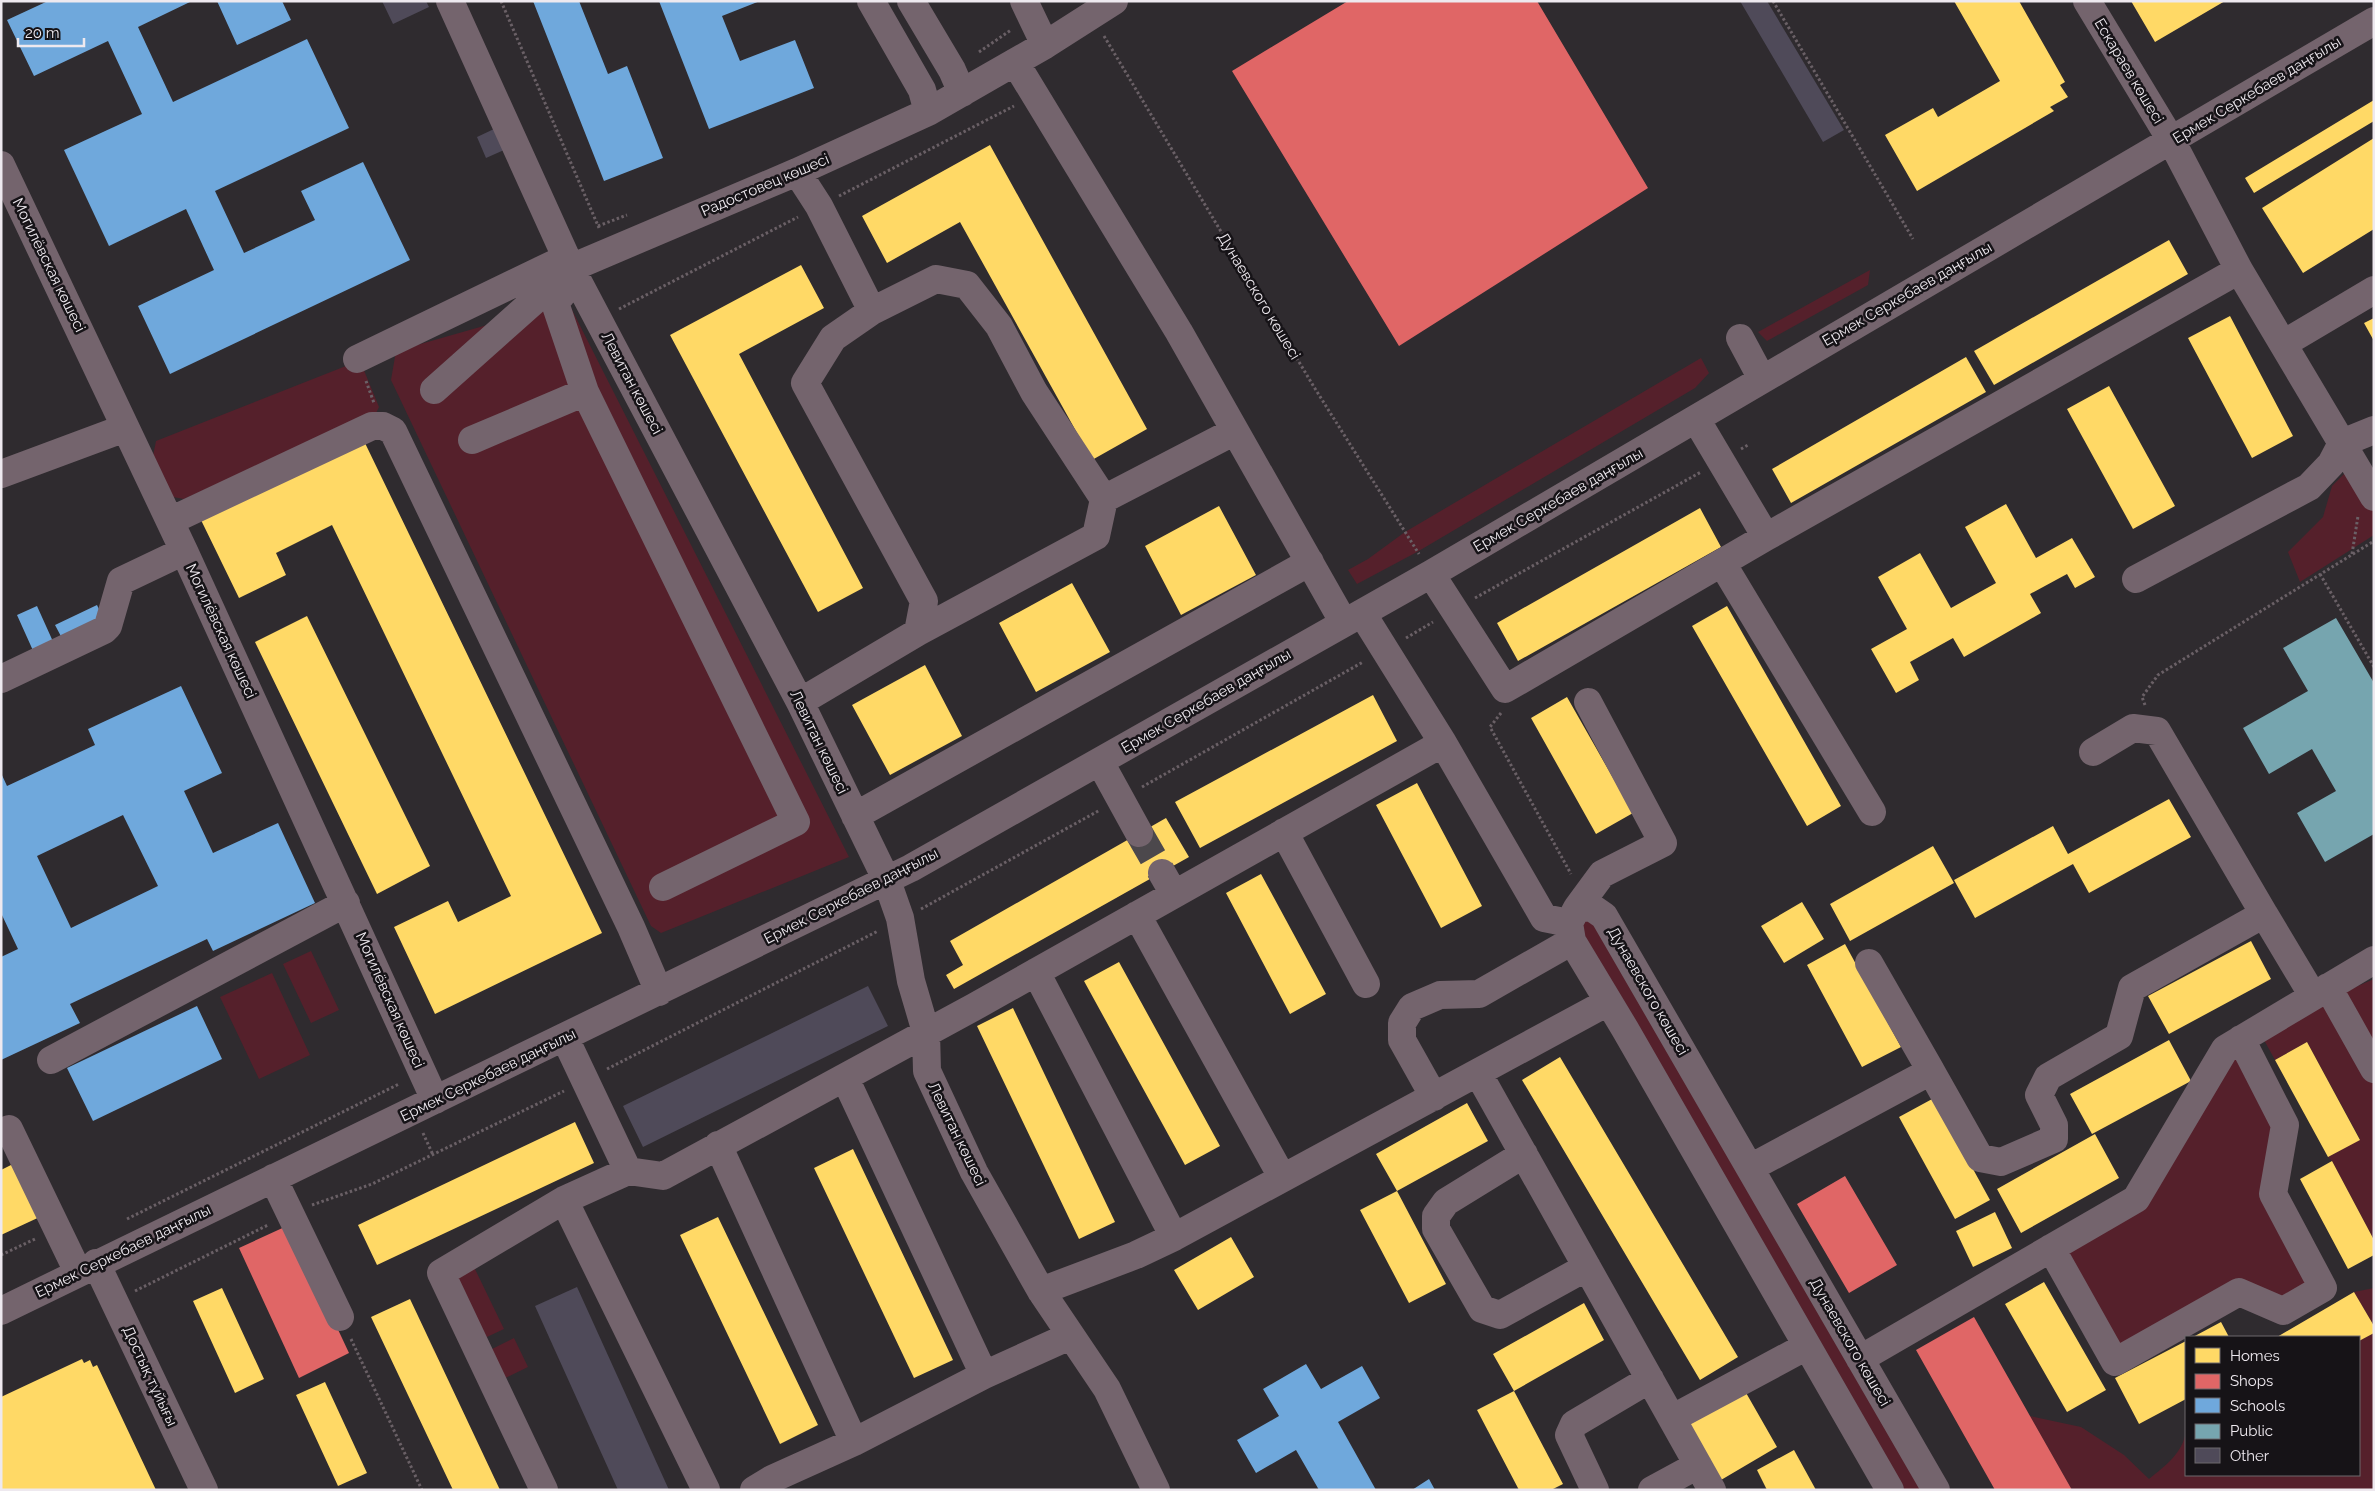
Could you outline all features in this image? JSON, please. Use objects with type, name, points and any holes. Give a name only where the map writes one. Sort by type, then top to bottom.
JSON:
[{"type":"street","name":"Левитан көшесі","points":[[450,1],[570,268],[800,702],[886,881],[900,918],[911,981],[926,1032],[927,1071],[974,1172],[1041,1291],[1107,1389],[1156,1490]]},
{"type":"street","points":[[871,1],[922,90],[928,112]]},
{"type":"street","points":[[911,1],[957,81]]},
{"type":"street","name":"Радостовец көшесі","points":[[357,359],[797,172],[928,112],[957,81],[1015,62],[1114,1]]},
{"type":"street","name":"Ескараев көшесі","points":[[2087,1],[2171,140],[2239,270],[2374,497]]},
{"type":"street","points":[[1028,8],[1045,45]]},
{"type":"street","name":"Ермек Серкебаев даңғылы","points":[[1,1311],[87,1267],[565,1038],[886,881],[1431,574],[2171,140],[2372,27]]},
{"type":"street","name":"Дунаевского көшесі","points":[[1015,62],[1178,332],[1310,562],[1353,618],[1385,650],[1443,743],[1544,918],[1573,924],[1591,907],[1604,916],[1936,1490]]},
{"type":"street","name":"Могилёвская көшесі","points":[[1,165],[184,551],[435,1100]]},
{"type":"street","points":[[797,172],[817,201],[872,311]]},
{"type":"street","name":"Радостовец көшесі","points":[[434,390],[570,268]]},
{"type":"street","points":[[570,268],[556,303],[585,392],[796,822],[663,887]]},
{"type":"street","points":[[1431,574],[1505,689],[1766,537],[2239,270]]},
{"type":"street","points":[[800,702],[918,632],[1096,536],[1104,499],[1034,392],[999,326],[967,285],[936,279],[872,311],[833,338],[805,383],[924,602],[918,632]]},
{"type":"street","points":[[2283,344],[2374,290]]},
{"type":"street","points":[[1740,338],[1762,379]]},
{"type":"street","points":[[472,440],[585,392]]},
{"type":"street","points":[[1696,419],[1766,537]]},
{"type":"street","points":[[170,521],[372,426],[383,426],[393,431],[630,927],[658,992]]},
{"type":"street","points":[[1,474],[126,428]]},
{"type":"street","points":[[2136,579],[2309,487],[2331,464],[2342,443],[2374,430]]},
{"type":"street","points":[[1104,499],[1235,431]]},
{"type":"street","points":[[1,679],[104,630],[108,626],[121,581],[184,551]]},
{"type":"street","points":[[855,816],[1310,562]]},
{"type":"street","points":[[1722,563],[1872,812]]},
{"type":"street","points":[[1434,1097],[1402,1040],[1402,1023],[1412,1007],[1440,994],[1479,994],[1573,924],[1602,874],[1662,843],[1588,702]]},
{"type":"street","points":[[2093,752],[2133,728],[2157,732],[2264,914],[2374,1069]]},
{"type":"street","points":[[544,1490],[440,1273],[564,1200],[628,1171],[663,1176],[718,1144],[845,1078],[1137,915],[1168,884],[1284,832],[1443,743]]},
{"type":"street","points":[[1100,762],[1139,833]]},
{"type":"street","points":[[1284,832],[1366,984]]},
{"type":"street","points":[[51,1060],[346,903]]},
{"type":"street","points":[[1869,963],[1980,1158],[2000,1162],[2054,1139],[2054,1125],[2039,1096],[2048,1077],[2118,1036],[2132,988],[2264,914]]},
{"type":"street","points":[[1137,915],[1282,1177]]},
{"type":"street","points":[[1573,924],[1608,1002],[1890,1490]]},
{"type":"street","points":[[1860,1358],[2136,1199],[2225,1049],[2374,960]]},
{"type":"street","points":[[1036,972],[1174,1237]]},
{"type":"street","points":[[1041,1291],[1136,1255],[1174,1237],[1608,1002]]},
{"type":"street","points":[[565,1038],[628,1171]]},
{"type":"street","points":[[2051,1248],[2115,1362],[2239,1292],[2283,1311],[2323,1288],[2273,1194],[2285,1125],[2241,1039]]},
{"type":"street","points":[[1750,1168],[1930,1071]]},
{"type":"street","points":[[1478,1073],[1712,1490]]},
{"type":"street","points":[[845,1078],[984,1375]]},
{"type":"street","name":"Достық тұйығы","points":[[4,1128],[87,1267],[114,1301],[204,1490]]},
{"type":"street","points":[[718,1144],[854,1442]]},
{"type":"street","points":[[1524,1154],[1446,1202],[1436,1216],[1436,1229],[1482,1308],[1500,1315],[1587,1267]]},
{"type":"street","points":[[273,1178],[340,1317]]},
{"type":"street","points":[[564,1200],[706,1490]]},
{"type":"street","points":[[754,1490],[772,1479],[854,1442],[984,1375],[1070,1336]]},
{"type":"street","points":[[1673,1418],[1807,1346]]},
{"type":"street","points":[[1595,1490],[1569,1435],[1574,1424],[1650,1379]]},
{"type":"street","points":[[1652,1490],[1698,1465]]},
{"type":"path","points":[[500,1],[598,226],[611,251]]},
{"type":"path","points":[[1773,1],[1913,239]]},
{"type":"path","points":[[957,81],[1028,8]]},
{"type":"path","name":"Дунаевского көшесі","points":[[1091,15],[1308,378],[1431,574]]},
{"type":"path","points":[[357,359],[383,426]]},
{"type":"path","points":[[930,904],[1748,445]]},
{"type":"path","points":[[2157,732],[2142,698],[2158,675],[2374,541]]},
{"type":"path","points":[[2320,574],[2374,667]]},
{"type":"path","points":[[1505,689],[1508,703],[1490,727],[1574,879]]},
{"type":"path","points":[[120,1223],[399,1084]]},
{"type":"path","points":[[422,1133],[433,1154]]},
{"type":"path","points":[[114,1301],[291,1214]]},
{"type":"path","points":[[1,1255],[38,1238]]},
{"type":"path","points":[[340,1317],[422,1490]]},
{"type":"shaded area","points":[[1870,270],[1868,285],[1767,341],[1758,332]]},
{"type":"shaded area","points":[[568,302],[849,857],[661,933],[651,926],[391,380],[396,351]]},
{"type":"shaded area","points":[[1701,358],[1709,373],[1695,388],[1417,552],[1357,584],[1348,570],[1368,559],[1405,532]]},
{"type":"shaded area","points":[[351,364],[363,368],[379,407],[376,413],[184,499],[173,497],[153,456],[156,441]]},
{"type":"shaded area","points":[[2348,470],[2374,511],[2374,535],[2300,582],[2288,552],[2323,517],[2332,486]]},
{"type":"shaded area","points":[[1591,907],[1929,1490],[1896,1490],[1572,941]]},
{"type":"shaded area","points":[[311,951],[339,1010],[311,1023],[283,964]]},
{"type":"shaded area","points":[[272,973],[310,1055],[259,1079],[220,997]]},
{"type":"shaded area","points":[[2374,979],[2374,1240],[2332,1161],[2328,1157],[2360,1139],[2307,1042],[2275,1060],[2258,1029]]},
{"type":"shaded area","points":[[2241,1039],[2285,1125],[2273,1194],[2323,1288],[2283,1311],[2239,1292],[2111,1367],[2047,1250],[2136,1199]]},
{"type":"shaded area","points":[[473,1265],[504,1329],[474,1343],[443,1280]]},
{"type":"shaded area","points":[[2374,1288],[2374,1326],[2354,1292]]},
{"type":"shaded area","points":[[2374,1333],[2374,1490],[2072,1490],[2030,1416],[2081,1427],[2124,1455],[2149,1479],[2167,1464],[2177,1452],[2185,1435],[2185,1476],[2360,1476],[2360,1340]]},
{"type":"shaded area","points":[[514,1338],[528,1367],[493,1384],[480,1355]]},
{"type":"building: Homes","points":[[1954,1],[2019,1],[2065,82],[2060,85],[2068,97],[2050,107],[2054,111],[1917,191],[1885,135],[1933,108],[1938,117],[2000,81]]},
{"type":"building: Homes","points":[[2131,1],[2225,1],[2155,42]]},
{"type":"building: Homes","points":[[2374,100],[2374,121],[2254,193],[2245,178]]},
{"type":"building: Homes","points":[[2374,138],[2374,229],[2303,273],[2262,208]]},
{"type":"building: Homes","points":[[990,145],[1147,429],[1092,460],[960,222],[887,263],[862,216]]},
{"type":"building: Homes","points":[[2169,240],[2188,274],[1994,385],[1974,351]]},
{"type":"building: Homes","points":[[801,265],[824,308],[739,354],[863,588],[818,612],[670,335]]},
{"type":"building: Homes","points":[[2230,316],[2293,436],[2252,458],[2188,338]]},
{"type":"building: Homes","points":[[2374,318],[2374,341],[2364,323]]},
{"type":"building: Homes","points":[[1966,357],[1986,392],[1791,503],[1772,469]]},
{"type":"building: Homes","points":[[2109,386],[2175,506],[2133,529],[2067,409]]},
{"type":"building: Homes","points":[[364,441],[602,933],[435,1014],[394,927],[448,901],[458,922],[511,896],[332,525],[276,553],[286,575],[239,598],[201,520]]},
{"type":"building: Homes","points":[[2006,504],[2036,558],[2072,538],[2095,577],[2075,588],[2067,574],[2030,594],[2041,613],[1964,657],[1953,638],[1910,662],[1919,680],[1896,693],[1871,649],[1907,629],[1878,577],[1920,553],[1951,608],[1996,583],[1965,527]]},
{"type":"building: Homes","points":[[1219,506],[1256,575],[1181,615],[1145,546]]},
{"type":"building: Homes","points":[[1700,508],[1721,547],[1518,661],[1497,623]]},
{"type":"building: Homes","points":[[1072,583],[1110,652],[1036,692],[999,623]]},
{"type":"building: Homes","points":[[1727,606],[1841,806],[1807,826],[1692,626]]},
{"type":"building: Homes","points":[[307,616],[430,866],[377,894],[255,642]]},
{"type":"building: Homes","points":[[925,665],[962,736],[890,775],[852,705]]},
{"type":"building: Homes","points":[[1373,695],[1397,741],[1200,848],[1175,802]]},
{"type":"building: Homes","points":[[1567,697],[1633,813],[1596,834],[1531,718]]},
{"type":"building: Homes","points":[[1417,783],[1482,906],[1441,928],[1376,805]]},
{"type":"building: Homes","points":[[2169,799],[2191,837],[2089,893],[2073,864],[1975,918],[1954,880],[2053,826],[2068,854]]},
{"type":"building: Homes","points":[[1166,818],[1189,857],[954,989],[946,975],[963,965],[950,941]]},
{"type":"building: Homes","points":[[1933,846],[1954,883],[1850,941],[1830,904]]},
{"type":"building: Homes","points":[[1261,874],[1326,994],[1290,1014],[1226,893]]},
{"type":"building: Homes","points":[[1802,902],[1824,939],[1784,963],[1761,926]]},
{"type":"building: Homes","points":[[2251,941],[2271,979],[2169,1034],[2148,996]]},
{"type":"building: Homes","points":[[1845,944],[1901,1047],[1862,1067],[1807,965]]},
{"type":"building: Homes","points":[[1119,962],[1220,1146],[1185,1165],[1084,981]]},
{"type":"building: Homes","points":[[1013,1008],[1115,1222],[1079,1239],[977,1026]]},
{"type":"building: Homes","points":[[2169,1040],[2191,1081],[2092,1134],[2070,1094]]},
{"type":"building: Homes","points":[[2307,1042],[2360,1140],[2328,1157],[2275,1060]]},
{"type":"building: Homes","points":[[1560,1057],[1738,1357],[1700,1380],[1522,1080]]},
{"type":"building: Homes","points":[[1934,1098],[1990,1200],[1955,1219],[1899,1117]]},
{"type":"building: Homes","points":[[1467,1103],[1488,1141],[1397,1191],[1376,1154]]},
{"type":"building: Homes","points":[[575,1122],[594,1163],[377,1265],[358,1225]]},
{"type":"building: Homes","points":[[2095,1134],[2119,1178],[2021,1233],[1997,1189]]},
{"type":"building: Homes","points":[[853,1149],[953,1360],[914,1378],[814,1168]]},
{"type":"building: Homes","points":[[19,1161],[44,1215],[1,1235],[1,1170]]},
{"type":"building: Homes","points":[[2332,1161],[2374,1240],[2374,1255],[2348,1269],[2300,1179]]},
{"type":"building: Homes","points":[[1397,1191],[1446,1284],[1409,1303],[1360,1210]]},
{"type":"building: Homes","points":[[1995,1212],[2012,1248],[1973,1267],[1956,1231]]},
{"type":"building: Homes","points":[[718,1217],[818,1425],[780,1444],[680,1235]]},
{"type":"building: Homes","points":[[1231,1237],[1254,1277],[1198,1310],[1174,1270]]},
{"type":"building: Homes","points":[[2044,1282],[2106,1390],[2067,1412],[2005,1304]]},
{"type":"building: Homes","points":[[222,1288],[264,1379],[235,1393],[193,1301]]},
{"type":"building: Homes","points":[[2354,1292],[2374,1326],[2374,1333],[2360,1340],[2360,1336],[2279,1336]]},
{"type":"building: Homes","points":[[410,1299],[500,1490],[453,1490],[371,1317]]},
{"type":"building: Homes","points":[[1584,1303],[1604,1340],[1514,1391],[1493,1354]]},
{"type":"building: Homes","points":[[2221,1322],[2228,1336],[2195,1336]]},
{"type":"building: Homes","points":[[2185,1342],[2185,1400],[2139,1424],[2115,1378]]},
{"type":"building: Homes","points":[[82,1359],[84,1363],[90,1360],[93,1367],[97,1365],[156,1490],[1,1490],[1,1397]]},
{"type":"building: Homes","points":[[325,1382],[367,1473],[338,1486],[296,1395]]},
{"type":"building: Homes","points":[[1514,1391],[1563,1484],[1551,1490],[1519,1490],[1477,1410]]},
{"type":"building: Homes","points":[[1745,1391],[1777,1447],[1721,1480],[1688,1424]]},
{"type":"building: Homes","points":[[1794,1450],[1816,1490],[1767,1490],[1757,1470]]},
{"type":"building: Shops","points":[[1348,1],[1537,1],[1648,188],[1399,346],[1232,71]]},
{"type":"building: Shops","points":[[1845,1176],[1897,1265],[1849,1293],[1797,1204]]},
{"type":"building: Shops","points":[[289,1225],[349,1353],[299,1378],[239,1248]]},
{"type":"building: Shops","points":[[1974,1317],[2072,1490],[1995,1490],[1916,1350]]},
{"type":"building: Schools","points":[[48,1],[192,1],[138,27],[173,102],[307,39],[349,128],[215,191],[244,253],[315,220],[301,191],[363,162],[410,260],[170,374],[138,306],[214,270],[186,209],[109,246],[64,150],[142,114],[108,41],[34,76],[7,20]]},
{"type":"building: Schools","points":[[217,1],[282,1],[291,20],[237,45]]},
{"type":"building: Schools","points":[[533,1],[579,1],[608,74],[627,66],[663,158],[604,181]]},
{"type":"building: Schools","points":[[659,1],[760,1],[722,16],[740,61],[795,40],[814,88],[709,129]]},
{"type":"building: Schools","points":[[97,605],[105,622],[64,642],[55,625]]},
{"type":"building: Schools","points":[[37,606],[55,646],[35,655],[17,615]]},
{"type":"building: Schools","points":[[181,686],[222,773],[184,791],[213,853],[278,823],[315,903],[213,951],[207,939],[70,1004],[80,1023],[1,1060],[1,957],[18,949],[1,913],[1,773],[7,786],[95,745],[88,729]],"holes":[[[123,815],[158,886],[71,928],[37,856]]]},
{"type":"building: Schools","points":[[197,1006],[222,1059],[93,1121],[67,1068]]},
{"type":"building: Schools","points":[[1306,1364],[1321,1389],[1362,1366],[1380,1398],[1338,1422],[1376,1490],[1319,1490],[1296,1450],[1256,1473],[1237,1440],[1279,1416],[1263,1389]]},
{"type":"building: Schools","points":[[1429,1479],[1435,1490],[1412,1490]]},
{"type":"building: Public","points":[[2336,618],[2374,683],[2374,834],[2325,862],[2297,813],[2336,791],[2312,749],[2269,774],[2243,728],[2308,691],[2283,648]]},
{"type":"building: Other","points":[[382,1],[426,1],[429,7],[393,24]]},
{"type":"building: Other","points":[[1740,1],[1767,1],[1844,130],[1823,142]]},
{"type":"building: Other","points":[[494,129],[504,150],[486,158],[477,137]]},
{"type":"building: Other","points":[[868,986],[888,1026],[643,1147],[623,1106]]},
{"type":"building: Other","points":[[577,1287],[669,1490],[618,1490],[535,1306]]},
{"type":"tunnel","points":[[1139,833],[1162,873]]}]
